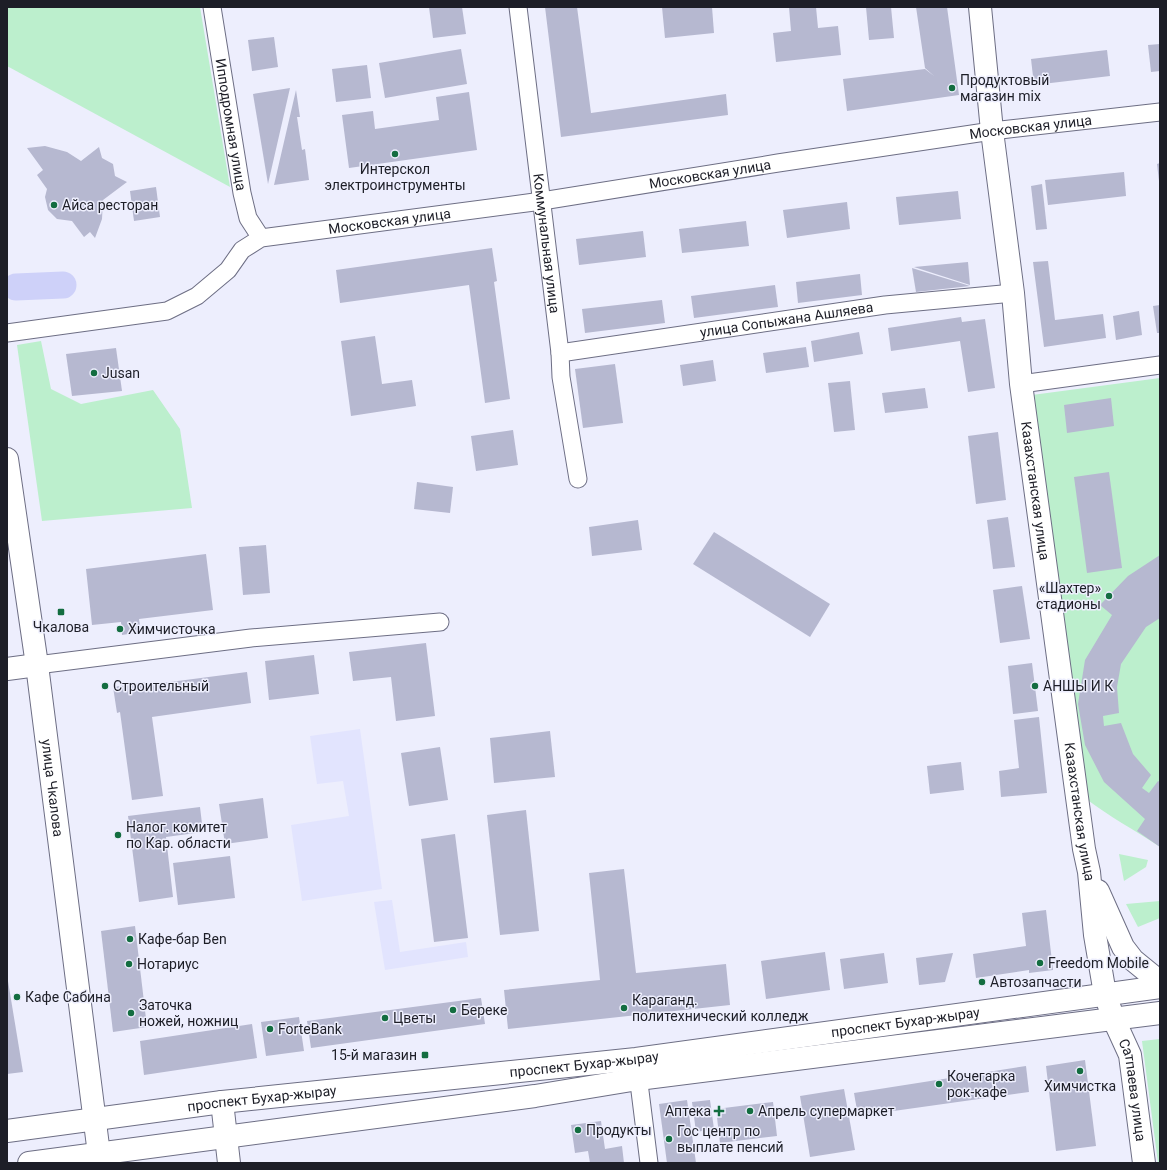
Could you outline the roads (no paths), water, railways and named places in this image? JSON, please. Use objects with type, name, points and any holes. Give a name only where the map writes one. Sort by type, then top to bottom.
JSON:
[{"type":"main road","name":"Казахстанская улица","points":[[980,7],[992,131],[1013,292],[1021,384],[1062,690],[1089,872],[1095,935],[1104,994],[1114,1020]]},
{"type":"main road","name":"улица Чкалова","points":[[7,459],[36,665],[99,1154]]},
{"type":"main road","points":[[7,669],[36,665]]},
{"type":"main road","points":[[1089,872],[1123,947],[1133,960],[1160,982]]},
{"type":"main road","name":"проспект Бухар-жырау","points":[[29,1163],[528,1097],[637,1069],[1104,994],[1160,987]]},
{"type":"main road","name":"проспект Бухар-жырау","points":[[7,1131],[94,1118],[222,1102],[637,1069],[1114,1020],[1160,1013]]},
{"type":"main road","name":"Сатпаева улица","points":[[1114,1020],[1130,1055],[1144,1163]]},
{"type":"main road","points":[[222,1102],[229,1163]]},
{"type":"street","name":"Ипподромная улица","points":[[212,7],[242,193],[248,218],[261,238]]},
{"type":"street","name":"Коммунальная улица","points":[[518,7],[560,353],[561,377],[578,480]]},
{"type":"street","name":"Московская улица","points":[[261,238],[542,201],[778,163],[992,131],[1160,112]]},
{"type":"street","points":[[7,333],[167,311],[197,296],[228,270],[242,250],[261,238]]},
{"type":"street","name":"улица Сопыжана Ашляева","points":[[560,353],[885,305],[1013,292]]},
{"type":"street","points":[[1021,384],[1160,364]]},
{"type":"street","points":[[36,665],[251,638],[440,622]]},
{"type":"street","points":[[637,1069],[650,1163]]},
{"type":"waterway","points":[[16,287],[63,285]]},
{"type":"place","name":"Продуктовый магазин mix","points":[[952,88]]},
{"type":"place","name":"Интерскол электроинструменты","points":[[395,154]]},
{"type":"place","name":"Айса ресторан","points":[[54,205]]},
{"type":"place","name":"Jusan","points":[[94,373]]},
{"type":"place","name":"«Шахтер» стадионы","points":[[1109,596]]},
{"type":"place","name":"Чкалова","points":[[61,612]]},
{"type":"place","name":"Химчисточка","points":[[120,629]]},
{"type":"place","name":"Строительный","points":[[105,686]]},
{"type":"place","name":"АНШЫ И К","points":[[1035,686]]},
{"type":"place","name":"Налог. комитет по Кар. области","points":[[118,835]]},
{"type":"place","name":"Кафе-бар Ben","points":[[130,939]]},
{"type":"place","name":"Freedom Mobile","points":[[1040,963]]},
{"type":"place","name":"Нотариус","points":[[129,964]]},
{"type":"place","name":"Автозапчасти","points":[[982,982]]},
{"type":"place","name":"Кафе Сабина","points":[[17,997]]},
{"type":"place","name":"Караганд. политехнический колледж","points":[[624,1008]]},
{"type":"place","name":"Береке","points":[[453,1010]]},
{"type":"place","name":"Заточка ножей, ножниц","points":[[131,1013]]},
{"type":"place","name":"Цветы","points":[[385,1018]]},
{"type":"place","name":"ForteBank","points":[[270,1029]]},
{"type":"place","name":"15-й магазин","points":[[425,1055]]},
{"type":"place","name":"Химчистка","points":[[1080,1071]]},
{"type":"place","name":"Кочегарка рок-кафе","points":[[939,1084]]},
{"type":"place","name":"Аптека","points":[[719,1111]]},
{"type":"place","name":"Апрель супермаркет","points":[[750,1111]]},
{"type":"place","name":"Продукты","points":[[578,1130]]},
{"type":"place","name":"Гос центр по выплате пенсий","points":[[669,1139]]}]
